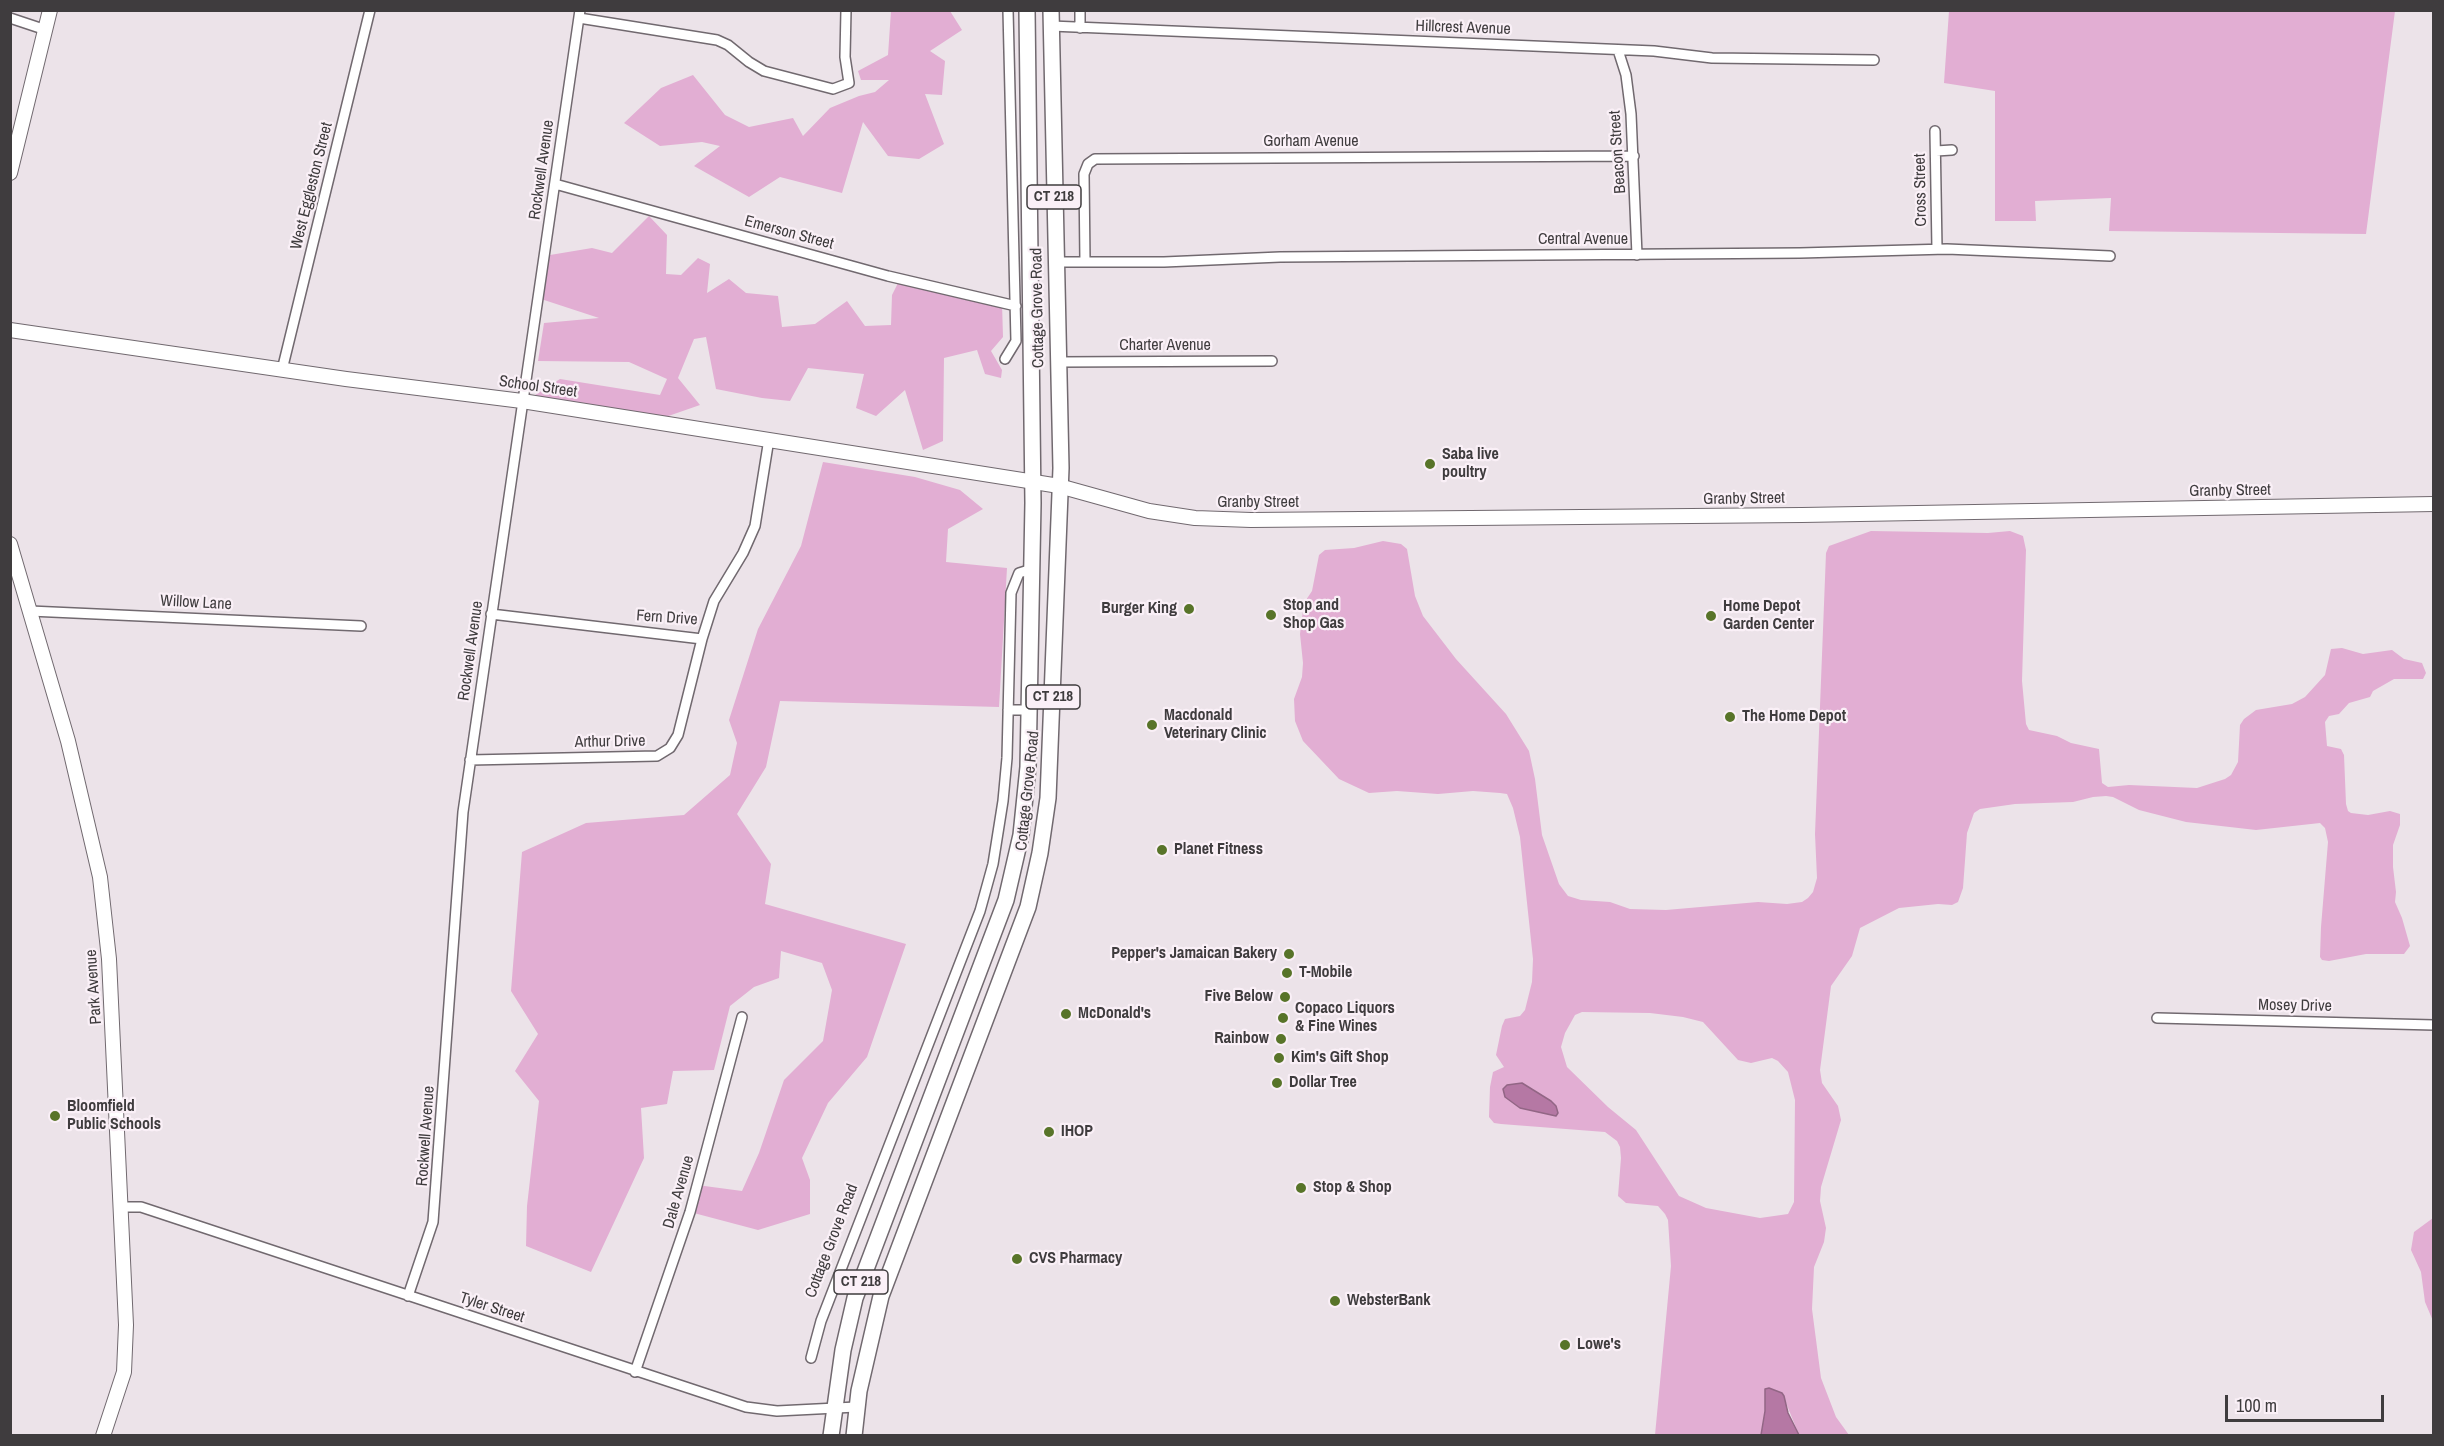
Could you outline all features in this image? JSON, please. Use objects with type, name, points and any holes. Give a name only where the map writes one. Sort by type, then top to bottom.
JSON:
[{"type":"main road","points":[[10,173],[50,10]]},
{"type":"main road","name":"Cottage Grove Road","points":[[831,1436],[843,1350],[855,1298],[1006,900],[1021,836],[1026,793],[1030,710],[1033,482],[1027,10]]},
{"type":"main road","name":"Cottage Grove Road","points":[[854,1436],[856,1407],[868,1343],[881,1296],[1028,907],[1040,853],[1048,798],[1059,486],[1051,10]]},
{"type":"main road","name":"School Street","points":[[10,330],[282,370],[522,400],[1059,486]]},
{"type":"main road","name":"Granby Street","points":[[1059,486],[1166,515],[1251,520],[1791,515],[2433,504]]},
{"type":"main road","name":"Park Avenue","points":[[10,544],[68,741],[100,877],[110,959],[126,1325],[124,1372],[104,1436]]},
{"type":"main road","points":[[1006,900],[1028,907]]},
{"type":"main road","points":[[909,1159],[929,1168]]},
{"type":"street","name":"West Eggleston Street","points":[[282,370],[370,10]]},
{"type":"street","points":[[579,14],[717,40],[729,45],[764,71],[833,89],[849,83],[845,57],[846,10]]},
{"type":"street","name":"Cottage Grove Road","points":[[1005,359],[1016,341],[1008,10]]},
{"type":"street","points":[[1080,10],[1080,27]]},
{"type":"street","name":"Rockwell Avenue","points":[[408,1296],[433,1222],[463,812],[579,14]]},
{"type":"street","points":[[10,18],[46,30]]},
{"type":"street","name":"Hillcrest Avenue","points":[[1052,26],[1665,52],[1712,58],[1874,60]]},
{"type":"street","name":"Beacon Street","points":[[1618,50],[1627,84],[1634,156],[1637,255]]},
{"type":"street","name":"Cross Street","points":[[1935,131],[1936,249]]},
{"type":"street","points":[[1936,151],[1952,150]]},
{"type":"street","name":"Gorham Avenue","points":[[1085,262],[1084,174],[1088,164],[1095,159],[1634,156]]},
{"type":"street","name":"Emerson Street","points":[[555,184],[888,276],[1016,306]]},
{"type":"street","name":"Central Avenue","points":[[1055,262],[1280,257],[1800,254],[1936,249],[2110,256]]},
{"type":"street","name":"Charter Avenue","points":[[1058,362],[1272,361]]},
{"type":"street","name":"Fern Drive","points":[[491,614],[702,639],[714,601],[743,553],[755,526],[769,440]]},
{"type":"street","name":"Cottage Grove Road","points":[[811,1358],[820,1322],[980,911],[993,864],[1004,801],[1011,593],[1019,573],[1032,569]]},
{"type":"street","name":"Willow Lane","points":[[30,610],[361,626]]},
{"type":"street","name":"Arthur Drive","points":[[470,760],[657,756],[670,748],[678,735],[702,639]]},
{"type":"street","name":"Cottage Grove Road","points":[[1008,710],[1030,710]]},
{"type":"street","points":[[944,1004],[964,1013]]},
{"type":"street","name":"Dale Avenue","points":[[635,1372],[690,1212],[742,1017]]},
{"type":"street","name":"Mosey Drive","points":[[2157,1018],[2433,1025]]},
{"type":"street","name":"Tyler Street","points":[[122,1207],[141,1207],[746,1407],[777,1411],[834,1410],[856,1407]]},
{"type":"shaded area","points":[[891,11],[950,11],[962,30],[930,51],[945,61],[942,95],[925,94],[944,144],[919,159],[888,156],[863,122],[842,193],[780,177],[749,197],[694,166],[720,146],[702,142],[660,146],[624,123],[661,88],[693,75],[725,115],[749,127],[793,118],[803,136],[830,108],[875,92],[889,80],[861,80],[858,71],[888,55]]},
{"type":"shaded area","points":[[1949,11],[2395,11],[2366,234],[2109,231],[2111,198],[2035,201],[2036,221],[1995,221],[1995,91],[1944,83]]},
{"type":"shaded area","points":[[649,216],[667,235],[666,274],[681,275],[698,258],[710,264],[707,293],[729,279],[746,293],[778,296],[782,327],[815,324],[847,301],[865,326],[891,325],[892,295],[900,279],[1002,303],[1003,337],[991,351],[1002,370],[1001,378],[985,374],[977,350],[944,358],[943,441],[923,450],[905,390],[876,416],[856,408],[864,374],[808,368],[790,401],[716,389],[706,337],[694,339],[678,378],[700,405],[654,421],[532,397],[560,379],[660,395],[667,379],[629,362],[538,361],[544,323],[599,318],[538,298],[544,256],[592,248],[612,253]]},
{"type":"shaded area","points":[[823,462],[915,477],[960,490],[983,509],[948,529],[946,562],[1007,568],[999,707],[780,701],[766,767],[737,814],[771,864],[765,904],[906,944],[867,1057],[828,1103],[802,1158],[810,1180],[810,1214],[758,1230],[690,1212],[697,1185],[742,1191],[759,1153],[784,1080],[823,1041],[832,990],[822,963],[781,951],[779,978],[754,987],[730,1006],[714,1070],[673,1071],[667,1104],[641,1108],[644,1158],[591,1272],[526,1246],[527,1206],[539,1101],[515,1071],[538,1034],[511,991],[522,852],[586,823],[684,815],[730,775],[737,743],[729,720],[758,629],[801,546]]},
{"type":"shaded area","points":[[1871,531],[1988,533],[2010,531],[2023,536],[2026,550],[2022,681],[2026,724],[2029,730],[2099,749],[2102,783],[2108,787],[2129,785],[2197,788],[2225,779],[2231,775],[2238,762],[2240,725],[2244,719],[2256,710],[2292,704],[2305,697],[2325,675],[2331,649],[2342,648],[2363,654],[2392,650],[2404,659],[2422,663],[2426,673],[2423,679],[2394,679],[2373,691],[2370,697],[2349,703],[2339,714],[2329,716],[2325,722],[2327,746],[2341,749],[2344,755],[2348,811],[2368,815],[2390,811],[2400,814],[2400,825],[2393,845],[2395,902],[2410,946],[2404,954],[2366,954],[2329,961],[2322,960],[2320,957],[2321,927],[2328,842],[2325,828],[2320,823],[2256,830],[2186,822],[2139,810],[2113,797],[2106,796],[2073,802],[2015,804],[1980,809],[1974,813],[1967,833],[1963,888],[1958,902],[1952,905],[1899,908],[1860,928],[1852,956],[1831,986],[1820,1070],[1822,1083],[1838,1106],[1841,1120],[1821,1187],[1820,1201],[1826,1228],[1824,1242],[1814,1267],[1812,1309],[1821,1378],[1836,1417],[1849,1435],[1799,1435],[1782,1393],[1765,1390],[1765,1412],[1761,1435],[1655,1435],[1671,1266],[1668,1220],[1665,1214],[1658,1206],[1626,1203],[1618,1196],[1620,1147],[1617,1141],[1605,1132],[1501,1124],[1494,1123],[1489,1117],[1493,1072],[1504,1067],[1496,1055],[1502,1026],[1505,1019],[1520,1016],[1525,1010],[1532,982],[1533,959],[1520,837],[1513,808],[1507,794],[1473,791],[1438,794],[1397,791],[1369,793],[1339,779],[1303,741],[1295,721],[1294,699],[1302,677],[1300,634],[1304,603],[1312,591],[1319,555],[1325,550],[1354,548],[1383,541],[1401,544],[1407,549],[1415,596],[1423,616],[1456,659],[1506,714],[1529,751],[1542,835],[1559,884],[1568,896],[1581,900],[1610,902],[1630,909],[1666,910],[1758,902],[1787,904],[1802,902],[1808,898],[1813,892],[1817,878],[1815,834],[1826,553],[1829,546]],"holes":[[[1582,1012],[1650,1013],[1703,1022],[1738,1060],[1751,1063],[1772,1058],[1788,1072],[1795,1100],[1794,1202],[1788,1214],[1760,1218],[1706,1208],[1679,1196],[1636,1130],[1608,1107],[1567,1067],[1561,1047],[1565,1033],[1575,1015]]]},
{"type":"shaded area","points":[[1522,1083],[1551,1101],[1556,1106],[1558,1113],[1556,1116],[1520,1108],[1505,1097],[1503,1089],[1507,1085]]},
{"type":"shaded area","points":[[2433,1218],[2433,1321],[2425,1302],[2421,1272],[2411,1250],[2414,1232]]},
{"type":"shaded area","points":[[1769,1388],[1784,1396],[1788,1413],[1799,1435],[1761,1435],[1765,1411],[1765,1389]]},
{"type":"place","name":"Saba live poultry","points":[[1430,464]]},
{"type":"place","name":"Burger King","points":[[1189,609]]},
{"type":"place","name":"Stop and Shop Gas","points":[[1271,615]]},
{"type":"place","name":"Home Depot Garden Center","points":[[1711,616]]},
{"type":"place","name":"The Home Depot","points":[[1730,717]]},
{"type":"place","name":"Macdonald Veterinary Clinic","points":[[1152,725]]},
{"type":"place","name":"Planet Fitness","points":[[1162,850]]},
{"type":"place","name":"Pepper's Jamaican Bakery","points":[[1289,954]]},
{"type":"place","name":"T-Mobile","points":[[1287,973]]},
{"type":"place","name":"Five Below","points":[[1285,997]]},
{"type":"place","name":"McDonald's","points":[[1066,1014]]},
{"type":"place","name":"Copaco Liquors & Fine Wines","points":[[1283,1018]]},
{"type":"place","name":"Rainbow","points":[[1281,1039]]},
{"type":"place","name":"Kim's Gift Shop","points":[[1279,1058]]},
{"type":"place","name":"Dollar Tree","points":[[1277,1083]]},
{"type":"place","name":"Bloomfield Public Schools","points":[[55,1116]]},
{"type":"place","name":"IHOP","points":[[1049,1132]]},
{"type":"place","name":"Stop & Shop","points":[[1301,1188]]},
{"type":"place","name":"CVS Pharmacy","points":[[1017,1259]]},
{"type":"place","name":"WebsterBank","points":[[1335,1301]]},
{"type":"place","name":"Lowe's","points":[[1565,1345]]}]
